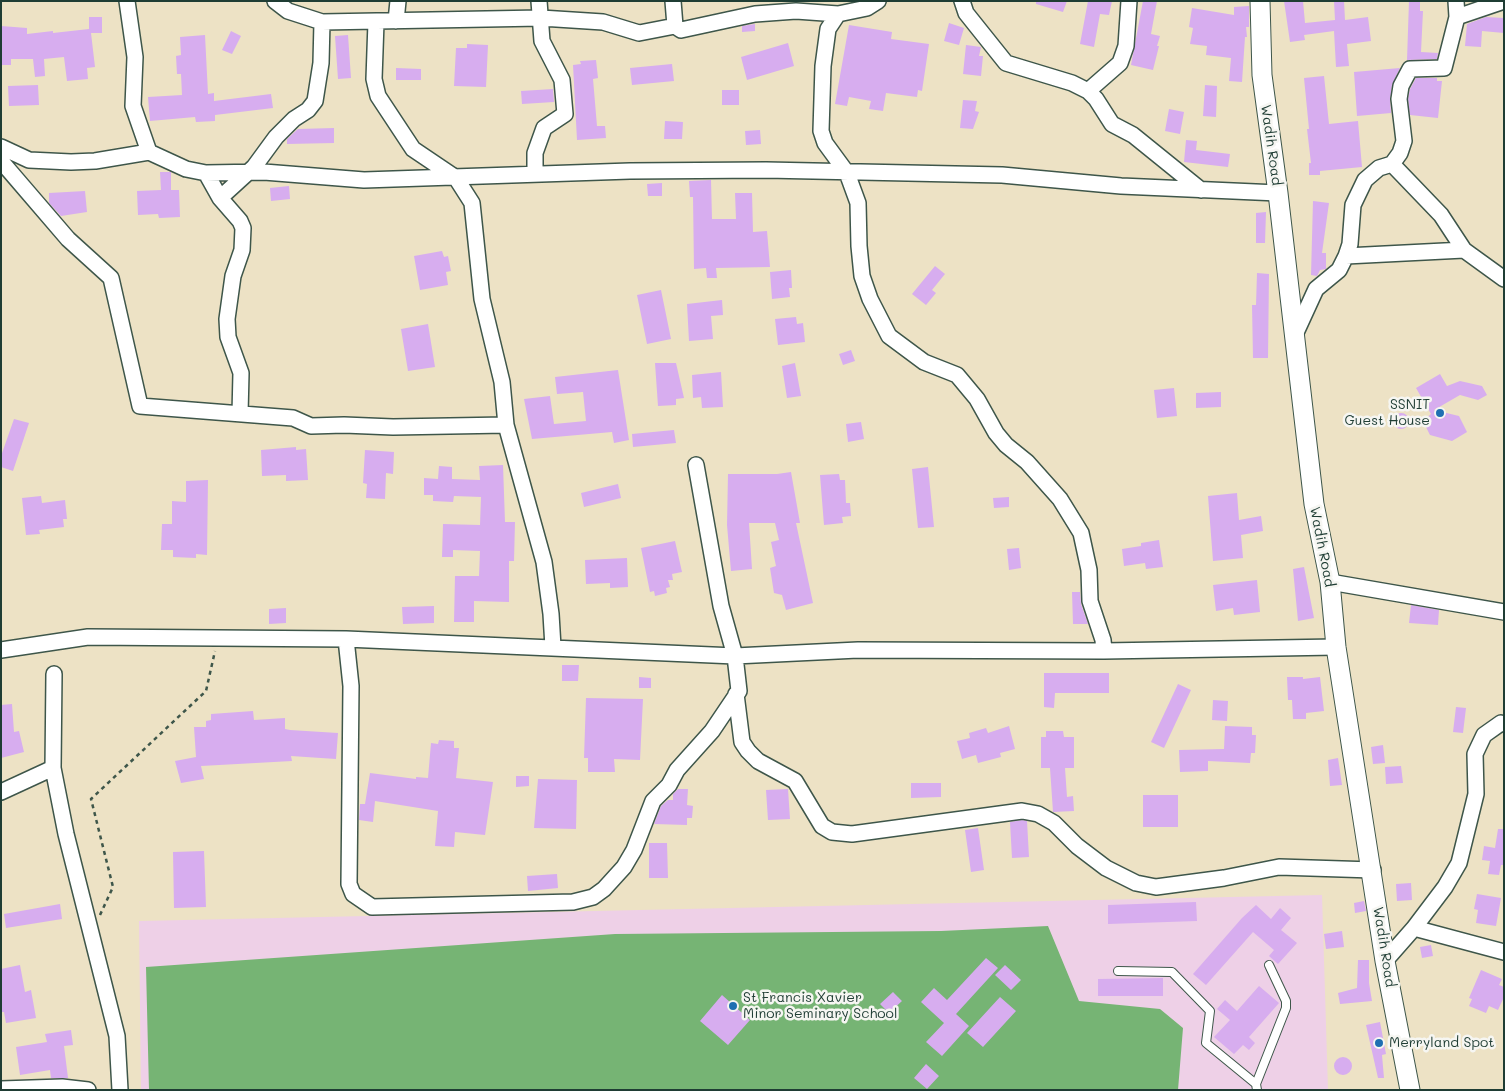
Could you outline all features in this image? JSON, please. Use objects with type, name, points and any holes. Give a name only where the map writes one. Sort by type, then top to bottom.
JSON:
[{"type":"street","points":[[127,1],[135,57],[133,106],[149,152]]},
{"type":"street","points":[[275,1],[288,11],[322,22],[541,18],[603,22],[639,33],[675,26],[681,30],[755,14],[796,11],[838,14],[867,8],[878,1]]},
{"type":"street","points":[[396,21],[398,1]]},
{"type":"street","points":[[535,174],[535,153],[544,128],[565,114],[562,80],[542,41],[540,1]]},
{"type":"street","points":[[673,1],[675,26]]},
{"type":"street","points":[[962,1],[966,13],[1006,63],[1072,84],[1088,92],[1096,98],[1112,124],[1140,140],[1201,190]]},
{"type":"street","points":[[1088,92],[1120,64],[1126,46],[1129,1]]},
{"type":"street","name":"Wadih Road","points":[[1260,1],[1262,75],[1278,193],[1314,504],[1330,582],[1336,646],[1385,961],[1410,1090]]},
{"type":"street","points":[[1294,337],[1316,289],[1339,270],[1346,256],[1350,244],[1353,205],[1365,180],[1378,168],[1392,164],[1400,154],[1404,141],[1400,100],[1401,86],[1410,69],[1444,68],[1457,17],[1456,1]]},
{"type":"street","points":[[1457,17],[1504,1]]},
{"type":"street","points":[[838,14],[828,29],[823,66],[821,131],[824,143],[847,173],[858,203],[862,276],[889,336],[924,362],[958,375],[977,399],[996,433],[1006,445],[1028,462],[1060,499],[1081,533],[1089,570],[1090,601],[1104,640],[1104,651]]},
{"type":"street","points":[[220,198],[244,174],[254,167],[276,137],[308,110],[315,101],[321,63],[322,22]]},
{"type":"street","points":[[376,22],[374,79],[378,96],[413,149],[456,178],[472,203],[482,299],[502,382],[506,424],[544,562],[553,647]]},
{"type":"street","points":[[1,147],[29,160],[71,162],[118,158],[149,152],[186,169],[206,173],[244,174],[264,172],[364,180],[535,174],[766,170],[1002,175],[1121,186],[1278,193]]},
{"type":"street","points":[[1,161],[68,240],[111,278],[140,406],[293,418],[311,426],[393,427],[506,424]]},
{"type":"street","points":[[1392,164],[1442,214],[1464,250],[1504,279]]},
{"type":"street","points":[[206,173],[220,198],[236,216],[243,228],[242,250],[233,276],[226,319],[228,337],[241,373],[240,414]]},
{"type":"street","points":[[1346,256],[1464,250]]},
{"type":"street","points":[[346,639],[351,686],[349,884],[353,894],[372,907],[573,902],[594,897],[624,867],[634,850],[653,801],[669,785],[677,770],[712,730],[739,691],[735,656],[721,606],[696,465]]},
{"type":"street","points":[[1330,582],[1504,612]]},
{"type":"street","points":[[1,650],[88,637],[346,639],[735,656],[858,650],[1104,651],[1336,646]]},
{"type":"street","points":[[54,674],[53,768],[66,834],[117,1036],[120,1090]]},
{"type":"street","points":[[736,694],[742,742],[748,751],[758,761],[795,781],[822,826],[832,832],[852,834],[1022,811],[1038,814],[1054,823],[1077,846],[1106,868],[1136,883],[1156,887],[1224,878],[1278,867],[1372,870]]},
{"type":"street","points":[[1385,961],[1445,888],[1459,863],[1476,794],[1475,754],[1484,734],[1500,723],[1504,724]]},
{"type":"street","points":[[1,792],[53,768]]},
{"type":"street","points":[[1414,928],[1504,952]]},
{"type":"street","points":[[1,1089],[62,1087],[88,1090]]},
{"type":"lane","points":[[1118,971],[1172,972],[1210,1012],[1206,1043],[1256,1087],[1286,1008],[1286,1001],[1269,965]]},
{"type":"path","points":[[92,936],[113,887],[91,799],[206,691],[218,638]]},
{"type":"shaded area","name":"St Francis Xavier Minor Seminary School","points":[[1322,895],[1328,1090],[141,1090],[139,921]]},
{"type":"green space","name":"St Francis Xavier Minor Seminary School","points":[[1048,926],[1079,1001],[1160,1009],[1183,1028],[1178,1090],[149,1090],[146,967],[615,934],[941,931]]},
{"type":"building","points":[[1036,1],[1067,1],[1063,12],[1036,4]]},
{"type":"building","points":[[1088,1],[1112,1],[1109,15],[1100,14],[1094,47],[1080,44]]},
{"type":"building","points":[[1143,1],[1157,1],[1151,34],[1160,36],[1153,70],[1131,65]]},
{"type":"building","points":[[1284,1],[1303,1],[1305,23],[1335,20],[1334,1],[1344,1],[1345,20],[1368,17],[1371,41],[1347,44],[1349,66],[1336,67],[1334,31],[1304,35],[1305,40],[1290,42]]},
{"type":"building","points":[[1409,1],[1420,1],[1420,11],[1423,11],[1421,52],[1438,53],[1437,59],[1407,60]]},
{"type":"building","points":[[1249,6],[1249,27],[1246,27],[1247,37],[1245,37],[1242,82],[1229,81],[1231,58],[1206,55],[1207,46],[1190,44],[1193,28],[1189,27],[1192,8],[1234,15],[1234,7]]},
{"type":"building","points":[[89,17],[102,17],[102,33],[91,33],[95,67],[87,68],[88,79],[67,81],[64,57],[44,59],[45,76],[35,77],[33,59],[11,59],[11,65],[2,65],[1,26],[27,28],[27,34],[53,31],[53,33],[89,29]]},
{"type":"building","points":[[1486,17],[1504,18],[1504,33],[1482,31],[1481,47],[1465,46],[1467,24]]},
{"type":"building","points":[[949,23],[964,28],[959,45],[944,41]]},
{"type":"building","points":[[755,24],[755,31],[742,32],[742,26]]},
{"type":"building","points":[[849,25],[892,32],[891,39],[929,44],[922,91],[918,90],[917,97],[886,93],[883,111],[869,109],[871,101],[849,97],[847,106],[835,104]]},
{"type":"building","points":[[231,31],[241,36],[232,54],[222,50]]},
{"type":"building","points":[[205,35],[208,94],[214,93],[214,101],[271,94],[273,108],[215,115],[215,121],[196,122],[195,117],[150,121],[148,97],[182,95],[181,74],[177,74],[176,56],[181,55],[180,37]]},
{"type":"building","points":[[348,35],[351,78],[338,79],[335,36]]},
{"type":"building","points":[[788,43],[794,66],[747,80],[741,57]]},
{"type":"building","points":[[467,44],[488,45],[486,87],[454,86],[456,48],[467,48]]},
{"type":"building","points":[[966,45],[981,47],[979,56],[983,56],[981,76],[963,74]]},
{"type":"building","points":[[596,60],[598,78],[593,79],[597,126],[605,126],[606,138],[577,140],[573,65],[581,64],[580,61]]},
{"type":"building","points":[[672,64],[674,81],[632,85],[630,68]]},
{"type":"building","points":[[396,68],[421,69],[421,80],[396,80]]},
{"type":"building","points":[[1400,68],[1392,85],[1391,113],[1357,116],[1354,72]]},
{"type":"building","points":[[1324,76],[1329,124],[1358,121],[1362,167],[1320,171],[1320,175],[1309,175],[1309,163],[1311,163],[1304,78]]},
{"type":"building","points":[[1416,78],[1437,78],[1437,81],[1442,81],[1438,118],[1410,115],[1408,99],[1410,89]]},
{"type":"building","points":[[38,85],[39,105],[9,106],[8,86]]},
{"type":"building","points":[[1205,85],[1217,86],[1216,117],[1203,116]]},
{"type":"building","points":[[553,89],[554,102],[522,104],[521,91]]},
{"type":"building","points":[[722,90],[739,90],[739,105],[722,105]]},
{"type":"building","points":[[963,100],[977,101],[975,111],[979,112],[973,129],[960,128]]},
{"type":"building","points":[[1169,109],[1184,112],[1180,134],[1165,131]]},
{"type":"building","points":[[665,121],[683,122],[682,139],[664,139]]},
{"type":"building","points":[[334,128],[334,143],[287,144],[287,139],[298,129]]},
{"type":"building","points":[[760,130],[761,144],[746,145],[745,131]]},
{"type":"building","points":[[1186,140],[1197,141],[1196,150],[1230,154],[1228,167],[1184,162]]},
{"type":"building","points":[[160,172],[171,172],[171,190],[179,190],[180,217],[159,218],[158,214],[138,215],[137,191],[161,190]]},
{"type":"building","points":[[711,180],[712,219],[736,219],[735,193],[752,193],[753,232],[767,231],[770,267],[716,268],[717,278],[707,278],[706,268],[694,269],[693,197],[690,197],[689,181]]},
{"type":"building","points":[[662,183],[662,196],[648,196],[647,184]]},
{"type":"building","points":[[289,186],[290,199],[271,201],[270,188]]},
{"type":"building","points":[[85,191],[87,212],[61,216],[49,203],[49,193]]},
{"type":"building","points":[[1313,201],[1329,203],[1322,253],[1326,253],[1326,269],[1320,270],[1317,276],[1311,275]]},
{"type":"building","points":[[1266,212],[1265,243],[1256,243],[1256,213]]},
{"type":"building","points":[[442,251],[444,257],[448,256],[451,271],[446,272],[448,285],[420,290],[414,256]]},
{"type":"building","points":[[935,266],[945,274],[932,290],[936,293],[926,305],[912,294]]},
{"type":"building","points":[[791,270],[792,288],[789,288],[790,297],[772,299],[770,272]]},
{"type":"building","points":[[1257,273],[1269,274],[1268,358],[1253,358],[1252,305],[1256,305]]},
{"type":"building","points":[[661,290],[671,339],[647,344],[637,295]]},
{"type":"building","points":[[722,300],[723,315],[711,316],[713,339],[689,341],[687,304]]},
{"type":"building","points":[[796,317],[797,324],[803,323],[805,342],[778,345],[775,319]]},
{"type":"building","points":[[428,324],[435,367],[408,371],[401,329]]},
{"type":"building","points":[[851,350],[855,361],[843,365],[839,354]]},
{"type":"building","points":[[655,363],[676,363],[684,398],[676,399],[676,405],[658,406]]},
{"type":"building","points":[[795,363],[801,396],[787,398],[782,366]]},
{"type":"building","points":[[618,370],[629,440],[614,443],[612,432],[532,439],[524,399],[550,396],[554,424],[586,421],[583,392],[557,394],[555,377]]},
{"type":"building","points":[[721,372],[723,407],[702,408],[701,397],[693,398],[692,375]]},
{"type":"building","points":[[1440,374],[1447,386],[1460,381],[1482,386],[1487,395],[1478,400],[1460,395],[1434,410],[1459,416],[1467,432],[1452,441],[1430,435],[1423,421],[1431,414],[1416,388]]},
{"type":"building","points":[[1174,388],[1177,416],[1157,418],[1154,390]]},
{"type":"building","points":[[1221,392],[1221,407],[1196,408],[1196,393]]},
{"type":"building","points":[[1398,413],[1404,413],[1409,418],[1407,427],[1398,429],[1393,424],[1393,418]]},
{"type":"building","points":[[14,419],[29,423],[13,471],[1,467],[1,456]]},
{"type":"building","points":[[861,422],[864,439],[848,442],[846,424]]},
{"type":"building","points":[[674,430],[676,443],[633,447],[632,434]]},
{"type":"building","points":[[296,447],[296,450],[306,449],[308,480],[286,481],[286,475],[262,476],[261,450]]},
{"type":"building","points":[[365,450],[394,452],[393,474],[386,473],[385,499],[366,498],[367,484],[363,483]]},
{"type":"building","points":[[503,465],[505,522],[515,522],[514,561],[509,561],[509,602],[474,601],[474,622],[454,622],[455,576],[479,576],[480,551],[453,550],[453,557],[442,557],[443,524],[480,525],[481,497],[454,496],[453,502],[433,501],[433,495],[424,495],[424,478],[438,479],[439,466],[452,467],[452,479],[480,480],[479,466]]},
{"type":"building","points":[[928,467],[934,527],[918,528],[912,469]]},
{"type":"building","points":[[791,472],[800,523],[796,523],[813,603],[786,610],[782,595],[774,593],[770,568],[776,566],[771,542],[779,540],[775,523],[749,523],[752,569],[731,571],[727,525],[728,474],[777,474]]},
{"type":"building","points":[[839,474],[840,480],[845,480],[846,503],[850,503],[851,516],[842,517],[843,523],[824,525],[820,475]]},
{"type":"building","points":[[208,480],[207,555],[196,554],[196,558],[173,557],[173,550],[161,550],[162,524],[172,524],[172,501],[186,502],[186,481]]},
{"type":"building","points":[[618,484],[621,498],[584,507],[581,493]]},
{"type":"building","points":[[1237,493],[1239,520],[1261,516],[1263,531],[1241,535],[1243,558],[1213,561],[1208,496]]},
{"type":"building","points":[[41,496],[42,503],[65,500],[67,519],[63,519],[64,527],[39,530],[40,534],[26,535],[22,498]]},
{"type":"building","points":[[1009,497],[1009,507],[994,508],[993,498]]},
{"type":"building","points":[[1159,540],[1163,567],[1146,569],[1145,563],[1124,566],[1122,549],[1141,546],[1141,543]]},
{"type":"building","points":[[675,541],[682,572],[672,574],[673,580],[668,580],[670,587],[666,588],[667,593],[655,596],[654,591],[650,592],[641,548]]},
{"type":"building","points":[[1019,548],[1021,568],[1009,570],[1007,549]]},
{"type":"building","points":[[627,558],[628,587],[610,588],[610,583],[586,584],[585,560]]},
{"type":"building","points":[[1304,567],[1314,618],[1298,621],[1293,569]]},
{"type":"building","points":[[1257,580],[1260,612],[1234,615],[1233,608],[1216,611],[1213,585]]},
{"type":"building","points":[[1072,592],[1080,592],[1081,604],[1088,624],[1073,624]]},
{"type":"building","points":[[1411,605],[1439,610],[1438,625],[1409,623]]},
{"type":"building","points":[[434,606],[434,623],[403,624],[402,607]]},
{"type":"building","points":[[286,608],[286,623],[269,624],[269,609]]},
{"type":"building","points":[[562,665],[579,665],[578,681],[562,681]]},
{"type":"building","points":[[1044,673],[1109,673],[1109,693],[1055,693],[1054,708],[1044,707]]},
{"type":"building","points":[[639,677],[651,678],[651,688],[639,688]]},
{"type":"building","points":[[1287,677],[1303,677],[1303,679],[1320,677],[1324,711],[1306,713],[1306,719],[1293,719],[1292,700],[1288,700]]},
{"type":"building","points":[[1178,684],[1191,690],[1164,748],[1151,742]]},
{"type":"building","points":[[586,698],[643,699],[640,760],[614,759],[615,772],[588,772],[588,758],[584,758]]},
{"type":"building","points":[[1213,700],[1228,701],[1227,721],[1212,720]]},
{"type":"building","points":[[12,704],[14,732],[19,731],[24,752],[1,758],[1,705]]},
{"type":"building","points":[[1456,707],[1466,708],[1463,733],[1453,732]]},
{"type":"building","points":[[253,711],[254,720],[285,718],[285,729],[338,733],[336,759],[291,756],[292,761],[201,766],[204,779],[181,783],[175,761],[196,757],[194,727],[206,727],[206,721],[211,720],[211,714]]},
{"type":"building","points":[[1009,726],[1015,749],[1000,753],[1001,757],[978,763],[976,755],[962,759],[957,741],[970,738],[969,733],[986,728],[988,733]]},
{"type":"building","points":[[1225,726],[1252,727],[1252,735],[1256,735],[1255,753],[1251,753],[1250,763],[1208,761],[1208,771],[1180,772],[1179,750],[1224,749]]},
{"type":"building","points":[[1046,731],[1063,731],[1064,737],[1074,737],[1074,768],[1065,768],[1067,797],[1073,796],[1074,811],[1053,812],[1050,768],[1041,768],[1041,737],[1046,737]]},
{"type":"building","points":[[439,740],[454,741],[454,748],[459,748],[456,778],[493,782],[485,835],[455,832],[454,847],[435,846],[438,811],[375,801],[373,822],[359,820],[360,804],[365,804],[370,773],[416,779],[416,777],[428,778],[431,743],[438,744]]},
{"type":"building","points":[[1383,745],[1385,763],[1373,764],[1371,747]]},
{"type":"building","points":[[1338,758],[1342,785],[1330,786],[1328,760]]},
{"type":"building","points":[[1401,766],[1403,783],[1386,784],[1385,767]]},
{"type":"building","points":[[516,776],[529,776],[529,786],[516,787]]},
{"type":"building","points":[[538,779],[577,780],[576,829],[534,828]]},
{"type":"building","points":[[911,783],[941,783],[941,797],[911,798]]},
{"type":"building","points":[[678,789],[688,789],[687,805],[693,806],[692,818],[687,818],[687,825],[654,824],[661,806],[668,800],[673,800],[673,794]]},
{"type":"building","points":[[788,789],[790,819],[768,820],[766,790]]},
{"type":"building","points":[[1143,795],[1178,795],[1178,827],[1143,827]]},
{"type":"building","points":[[1027,821],[1029,857],[1012,858],[1010,822]]},
{"type":"building","points":[[978,828],[984,870],[971,872],[965,830]]},
{"type":"building","points":[[1498,829],[1504,829],[1504,865],[1501,865],[1499,875],[1488,874],[1490,861],[1482,860],[1484,846],[1495,848]]},
{"type":"building","points":[[649,843],[667,843],[668,878],[649,878]]},
{"type":"building","points":[[204,851],[206,907],[174,908],[173,852]]},
{"type":"building","points":[[557,874],[558,888],[528,891],[527,876]]},
{"type":"building","points":[[1411,883],[1412,900],[1397,901],[1396,884]]},
{"type":"building","points":[[1477,894],[1501,898],[1496,926],[1476,923],[1478,910],[1474,909]]},
{"type":"building","points":[[1364,901],[1366,911],[1355,913],[1354,903]]},
{"type":"building","points":[[1196,902],[1197,921],[1108,924],[1108,905]]},
{"type":"building","points":[[60,904],[62,919],[6,928],[4,914]]},
{"type":"building","points":[[1256,905],[1271,919],[1280,908],[1291,918],[1281,930],[1297,943],[1278,964],[1269,956],[1274,950],[1253,932],[1206,985],[1193,974],[1242,918]]},
{"type":"building","points":[[1342,931],[1344,947],[1326,949],[1324,934]]},
{"type":"building","points":[[1431,945],[1433,956],[1422,958],[1420,947]]},
{"type":"building","points":[[986,958],[998,968],[956,1014],[969,1026],[942,1056],[926,1042],[944,1023],[921,1002],[934,988],[947,1000]]},
{"type":"building","points":[[1358,960],[1369,960],[1369,983],[1372,1001],[1340,1004],[1338,993],[1357,988]]},
{"type":"building","points":[[20,965],[25,992],[31,990],[36,1018],[6,1023],[4,1012],[1,1012],[1,969]]},
{"type":"building","points":[[1005,965],[1021,980],[1011,990],[995,975]]},
{"type":"building","points":[[1481,970],[1502,979],[1499,985],[1504,987],[1504,997],[1498,1010],[1489,1006],[1486,1013],[1469,1006],[1472,999],[1469,998]]},
{"type":"building","points":[[1163,978],[1163,996],[1098,996],[1098,979]]},
{"type":"building","points":[[1259,986],[1279,1003],[1249,1037],[1255,1043],[1249,1050],[1243,1045],[1234,1054],[1214,1037],[1230,1020],[1217,1009],[1225,1000],[1237,1011]]},
{"type":"building","points":[[893,992],[902,1001],[889,1013],[880,1004]]},
{"type":"building","points":[[722,995],[750,1020],[728,1045],[700,1021]]},
{"type":"building","points":[[1000,997],[1016,1011],[983,1047],[967,1033]]},
{"type":"building","points":[[1380,1022],[1386,1054],[1382,1055],[1384,1078],[1378,1078],[1366,1025]]},
{"type":"building","points":[[71,1030],[73,1045],[64,1046],[68,1078],[51,1078],[50,1070],[20,1075],[16,1047],[47,1042],[45,1034]]},
{"type":"building","points":[[1343,1057],[1349,1060],[1352,1066],[1349,1072],[1343,1075],[1337,1072],[1334,1066],[1337,1060]]},
{"type":"building","points":[[926,1064],[939,1076],[927,1089],[914,1078]]},
{"type":"place","name":"SSNIT Guest House","points":[[1440,413]]},
{"type":"place","name":"St Francis Xavier Minor Seminary School","points":[[733,1006]]},
{"type":"place","name":"Merryland Spot","points":[[1379,1043]]}]
